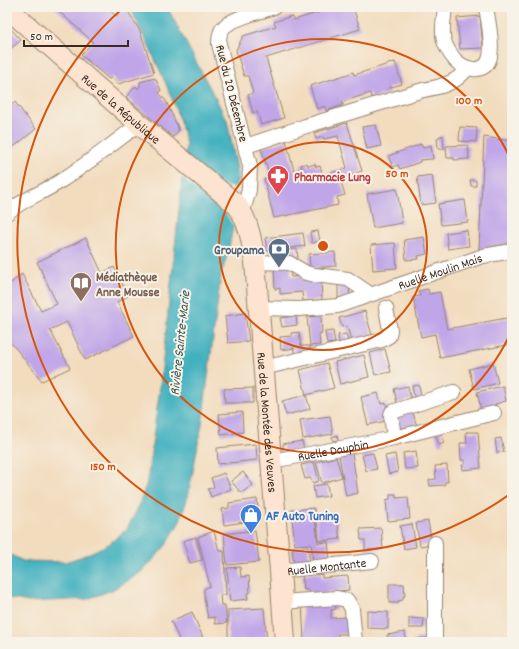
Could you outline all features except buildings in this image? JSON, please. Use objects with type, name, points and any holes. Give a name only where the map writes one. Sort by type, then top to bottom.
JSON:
[{"type":"main road","name":"Rue de la République","points":[[7,8],[182,161],[239,207]]},
{"type":"main road","name":"Rue de la Montée des Veuves","points":[[239,207],[249,227],[255,262],[272,461],[285,642]]},
{"type":"street","name":"Rue du 20 Décembre","points":[[239,207],[245,204],[247,198],[251,177],[250,166],[219,44],[219,35],[223,28],[230,22],[274,7]]},
{"type":"street","points":[[445,7],[443,32],[444,41],[456,60],[467,68],[478,69],[482,68],[490,59],[491,34],[486,7]]},
{"type":"street","points":[[246,146],[423,90],[443,86],[463,75],[467,68]]},
{"type":"street","points":[[7,213],[17,204],[58,184],[139,124]]},
{"type":"street","name":"Ruelle Moulin Mais","points":[[259,308],[299,309],[338,306],[483,256],[512,251]]},
{"type":"street","points":[[255,262],[290,263],[310,274],[348,279],[370,294]]},
{"type":"street","points":[[263,368],[382,340],[389,336],[390,330],[386,308]]},
{"type":"street","points":[[394,438],[391,415],[392,412],[454,392]]},
{"type":"street","name":"Ruelle Dauphin","points":[[272,461],[394,438],[494,413]]},
{"type":"street","points":[[435,543],[435,642]]},
{"type":"street","name":"Ruelle Montante","points":[[280,571],[372,561]]},
{"type":"street","points":[[282,602],[337,598],[347,600],[352,609],[355,642]]},
{"type":"water","name":"Rivière Sainte-Marie","points":[[130,7],[167,7],[227,120],[238,174],[234,223],[228,252],[221,275],[202,424],[188,497],[179,523],[166,545],[146,568],[112,590],[87,599],[29,602],[7,598],[7,553],[23,561],[66,562],[109,544],[127,529],[139,506],[147,482],[160,387],[186,144],[176,109],[154,57]]},
{"type":"pier","points":[[181,171],[232,188],[239,186],[235,228],[226,214],[181,177]]},
{"type":"place","name":"Pharmacie Lung","points":[[278,196]]},
{"type":"place","name":"Groupama","points":[[279,268]]},
{"type":"place","name":"Médiathèque Anne Mousse","points":[[81,302]]},
{"type":"place","name":"AF Auto Tuning","points":[[251,534]]}]
